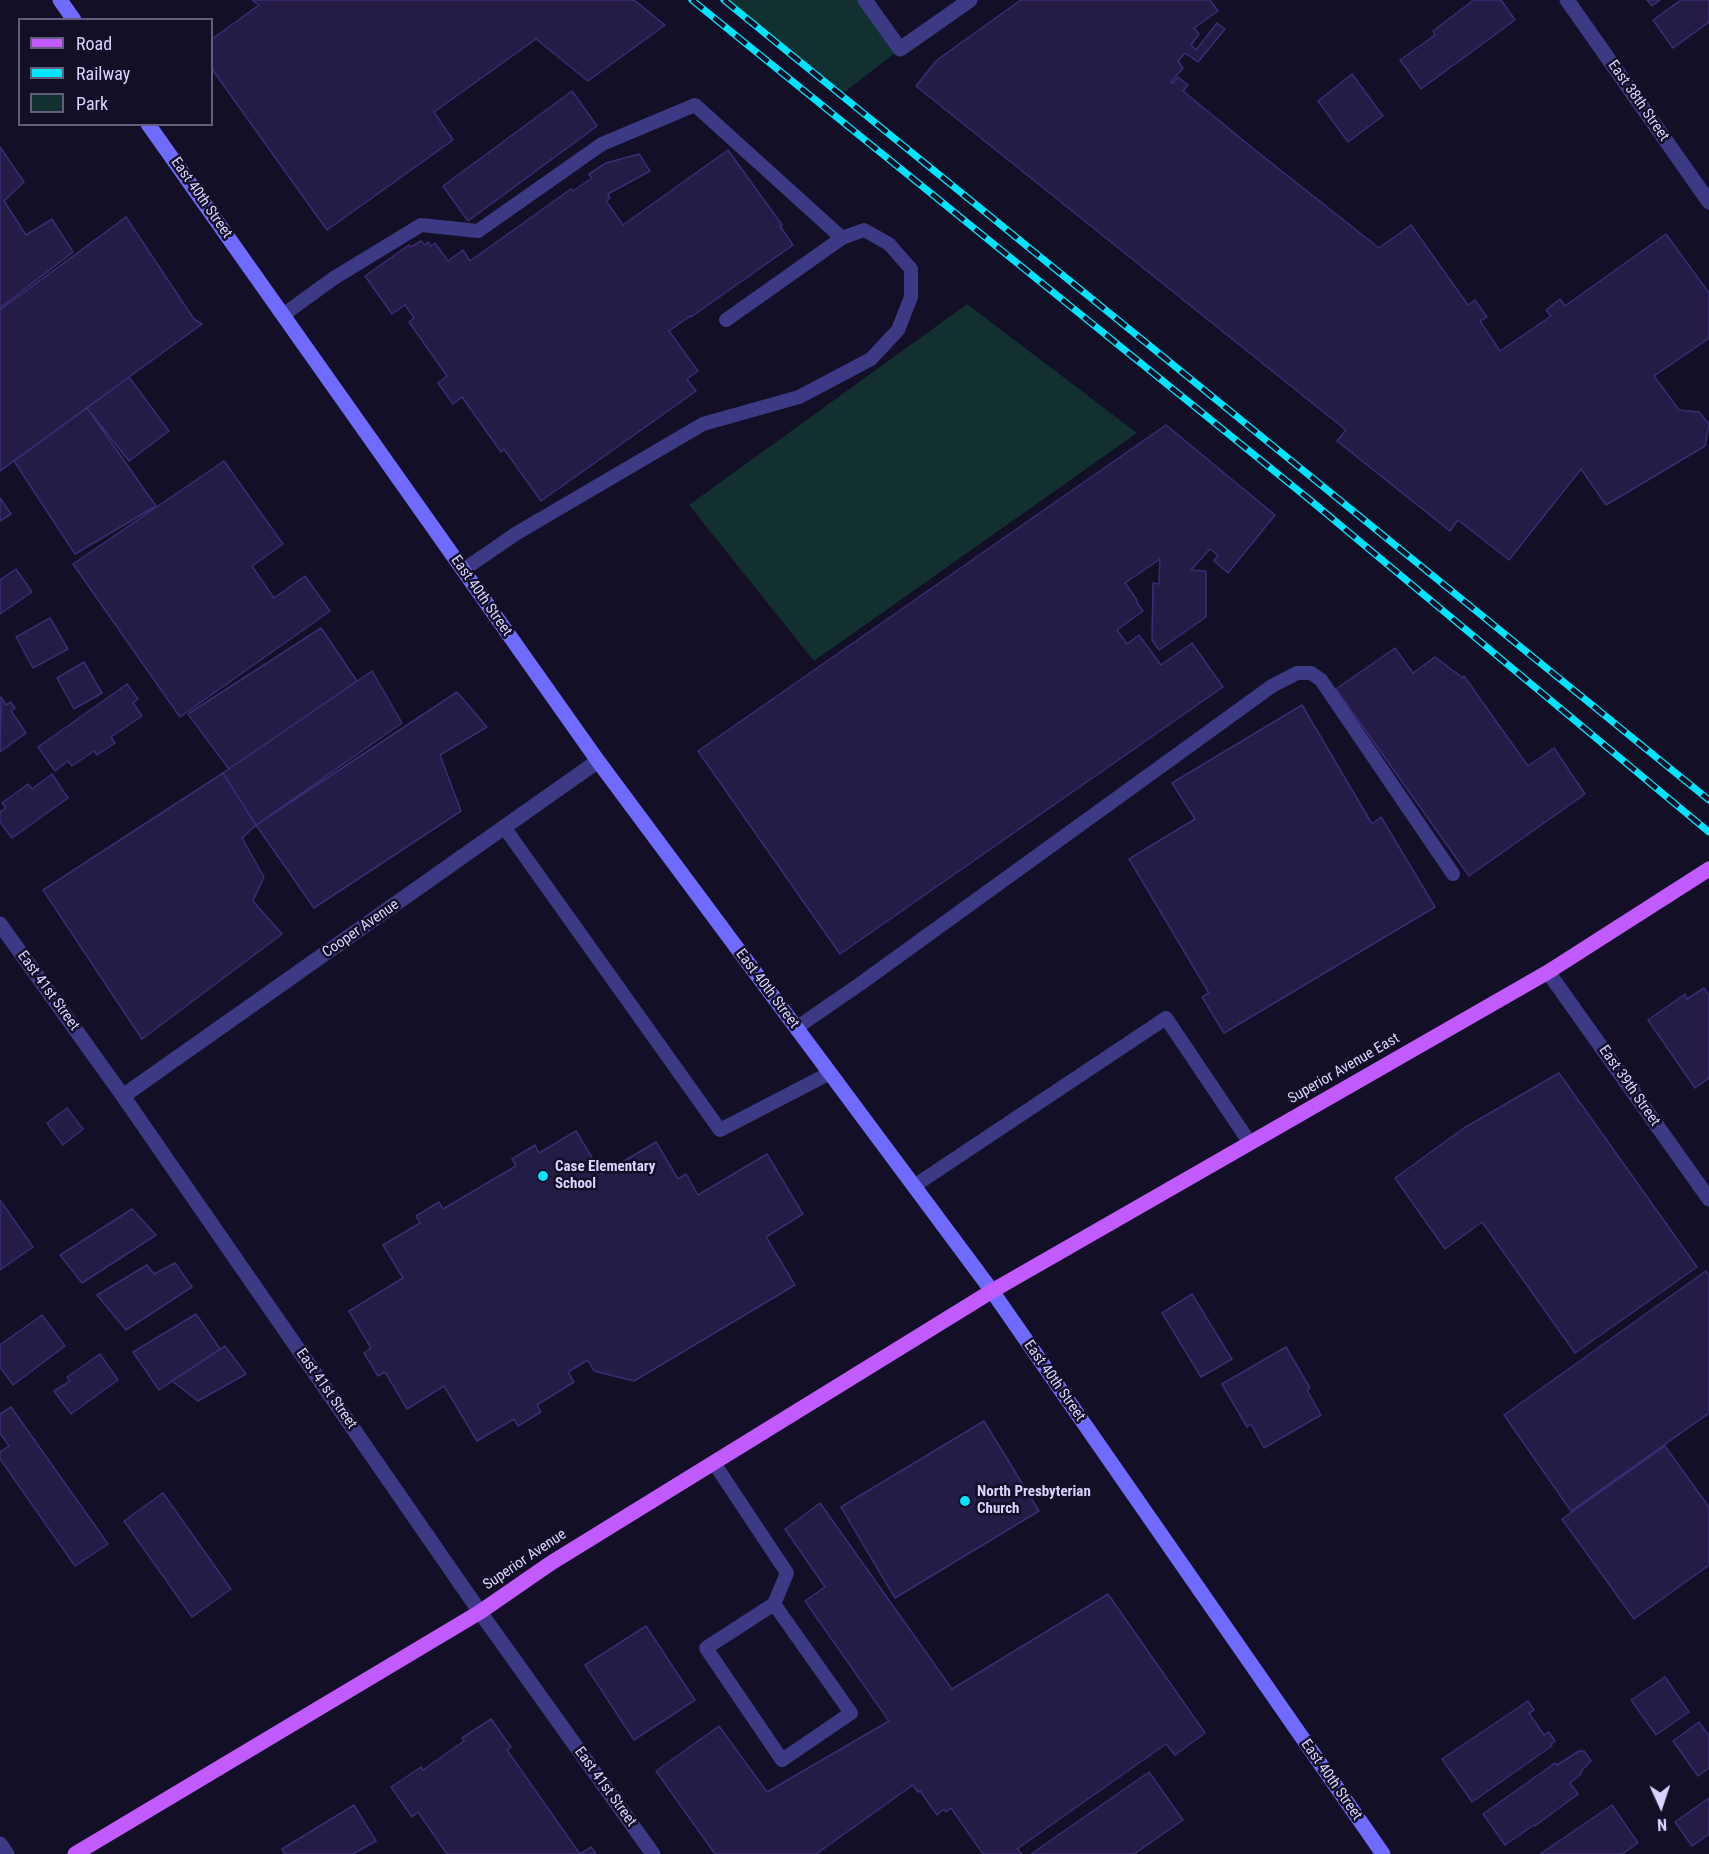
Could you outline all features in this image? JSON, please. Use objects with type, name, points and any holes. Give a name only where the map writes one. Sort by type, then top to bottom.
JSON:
[{"type":"main road","name":"Superior Avenue East","points":[[992,1291],[1548,972],[1709,869]]},
{"type":"main road","name":"Superior Avenue","points":[[75,1854],[480,1612],[551,1563],[992,1291]]},
{"type":"street","points":[[60,0],[73,18]]},
{"type":"street","points":[[865,0],[900,50],[970,0]]},
{"type":"street","name":"East 38th Street","points":[[1567,0],[1709,202]]},
{"type":"street","name":"East 40th Street","points":[[149,126],[598,761],[992,1291],[1382,1854]]},
{"type":"street","name":"Cooper Avenue","points":[[123,1096],[598,761]]},
{"type":"street","name":"East 41st Street","points":[[0,924],[123,1096],[480,1612],[653,1854]]},
{"type":"street","name":"East 39th Street","points":[[1548,972],[1709,1199]]},
{"type":"street","points":[[0,1844],[7,1854]]},
{"type":"lane","points":[[283,315],[334,278],[421,225],[478,231],[603,144],[695,105],[842,238]]},
{"type":"lane","points":[[463,570],[517,533],[703,424],[799,397],[871,359],[898,330],[911,297],[911,269],[889,244],[864,231],[842,238],[726,320]]},
{"type":"lane","points":[[796,1028],[1272,686],[1297,673],[1311,674],[1321,680],[1453,874]]},
{"type":"lane","points":[[504,827],[720,1130],[830,1073]]},
{"type":"lane","points":[[914,1186],[1166,1018],[1250,1143]]},
{"type":"lane","points":[[714,1463],[787,1573],[774,1604],[706,1648],[782,1760],[851,1713],[774,1604]]},
{"type":"green space","points":[[725,0],[865,0],[900,49],[842,94]]},
{"type":"green space","points":[[967,304],[1137,433],[814,661],[689,505]]},
{"type":"building","points":[[252,0],[634,0],[665,25],[588,81],[536,39],[434,112],[453,140],[327,230],[213,70],[213,38],[259,5]]},
{"type":"building","points":[[1021,0],[1210,0],[1218,11],[1194,28],[1199,34],[1191,45],[1196,50],[1217,23],[1225,29],[1198,62],[1185,53],[1178,61],[1183,68],[1171,82],[1173,83],[1178,77],[1188,85],[1183,91],[1379,248],[1411,225],[1468,305],[1475,300],[1487,317],[1480,321],[1500,351],[1551,316],[1546,310],[1560,299],[1565,306],[1666,234],[1709,293],[1709,338],[1654,376],[1679,410],[1699,412],[1709,424],[1705,446],[1606,505],[1581,469],[1509,560],[1458,520],[1450,531],[1337,441],[1346,430],[916,86],[937,60]]},
{"type":"building","points":[[1474,0],[1501,0],[1515,20],[1421,89],[1400,60],[1435,35],[1433,31]]},
{"type":"building","points":[[1647,0],[1660,0],[1652,6]]},
{"type":"building","points":[[1681,0],[1709,0],[1709,22],[1673,48],[1653,20]]},
{"type":"building","points":[[1352,74],[1383,116],[1348,142],[1318,101]]},
{"type":"building","points":[[572,91],[597,126],[468,221],[443,186]]},
{"type":"building","points":[[0,147],[24,182],[4,201],[26,235],[52,219],[73,252],[0,308]]},
{"type":"building","points":[[728,150],[782,225],[780,226],[793,245],[669,331],[698,371],[687,379],[696,391],[541,501],[504,449],[501,452],[462,397],[453,404],[438,383],[447,376],[409,322],[414,318],[405,305],[392,314],[365,276],[409,245],[411,247],[421,241],[425,245],[428,242],[431,246],[435,243],[448,261],[463,250],[470,261],[571,189],[573,191],[592,178],[589,174],[606,163],[639,154],[650,171],[608,194],[610,198],[606,201],[623,225]]},
{"type":"building","points":[[126,217],[194,319],[202,324],[0,471],[0,310]]},
{"type":"building","points":[[129,377],[169,431],[129,461],[87,408]]},
{"type":"building","points":[[87,408],[156,506],[75,554],[14,461]]},
{"type":"building","points":[[1166,425],[1275,515],[1228,573],[1214,561],[1218,555],[1210,549],[1191,570],[1206,571],[1206,617],[1159,650],[1152,640],[1153,583],[1159,584],[1160,559],[1125,583],[1143,611],[1117,630],[1127,644],[1139,635],[1161,665],[1192,643],[1223,687],[840,954],[698,751]]},
{"type":"building","points":[[224,461],[283,544],[252,566],[274,598],[305,576],[330,611],[180,717],[73,564]]},
{"type":"building","points":[[0,498],[11,514],[0,521]]},
{"type":"building","points":[[16,569],[32,592],[0,614],[0,580]]},
{"type":"building","points":[[50,618],[68,649],[33,668],[16,637]]},
{"type":"building","points":[[321,628],[357,681],[229,769],[188,714]]},
{"type":"building","points":[[1395,648],[1413,673],[1435,657],[1463,678],[1464,676],[1528,766],[1554,748],[1585,794],[1469,876],[1336,689]]},
{"type":"building","points":[[84,662],[102,693],[74,709],[57,678]]},
{"type":"building","points":[[372,671],[402,723],[256,825],[223,773]]},
{"type":"building","points":[[127,684],[138,699],[133,703],[142,716],[111,737],[115,743],[97,755],[94,751],[72,766],[68,761],[55,771],[38,747]]},
{"type":"building","points":[[457,692],[487,727],[440,755],[461,811],[314,908],[256,825]]},
{"type":"building","points":[[1,697],[6,705],[11,702],[15,708],[11,711],[26,733],[0,752]]},
{"type":"building","points":[[1302,705],[1372,824],[1381,817],[1435,907],[1224,1033],[1202,997],[1209,993],[1129,859],[1195,819],[1172,783]]},
{"type":"building","points":[[223,773],[256,825],[242,838],[264,877],[253,901],[282,934],[142,1039],[43,890]]},
{"type":"building","points":[[52,774],[68,798],[12,838],[0,822],[0,812],[6,808],[2,803],[28,784],[32,789]]},
{"type":"building","points":[[1704,988],[1709,995],[1709,1078],[1695,1088],[1648,1020],[1685,994],[1687,999]]},
{"type":"building","points":[[1559,1073],[1697,1267],[1575,1353],[1482,1222],[1445,1249],[1395,1178],[1464,1128]]},
{"type":"building","points":[[67,1108],[83,1129],[63,1145],[47,1123]]},
{"type":"building","points":[[576,1131],[602,1174],[656,1142],[678,1179],[686,1174],[698,1195],[767,1154],[803,1214],[766,1237],[795,1285],[634,1381],[594,1371],[588,1360],[568,1372],[574,1382],[537,1405],[541,1412],[518,1426],[514,1419],[477,1441],[444,1386],[407,1409],[385,1372],[378,1376],[364,1353],[371,1348],[349,1311],[403,1278],[383,1245],[420,1223],[416,1216],[439,1202],[443,1209],[516,1166],[512,1159],[535,1145],[539,1153]]},
{"type":"building","points":[[0,1200],[33,1247],[0,1270]]},
{"type":"building","points":[[132,1209],[156,1235],[82,1283],[60,1255]]},
{"type":"building","points":[[175,1263],[192,1287],[126,1330],[97,1295],[147,1265],[154,1274]]},
{"type":"building","points":[[1706,1271],[1709,1276],[1709,1413],[1571,1511],[1504,1415]]},
{"type":"building","points":[[1192,1294],[1232,1359],[1201,1377],[1162,1313]]},
{"type":"building","points":[[196,1314],[220,1349],[159,1390],[133,1352]]},
{"type":"building","points":[[42,1315],[65,1346],[13,1385],[0,1367],[0,1345]]},
{"type":"building","points":[[225,1346],[246,1374],[198,1401],[172,1381]]},
{"type":"building","points":[[1286,1347],[1310,1388],[1307,1390],[1321,1415],[1264,1448],[1251,1424],[1247,1427],[1222,1384]]},
{"type":"building","points":[[100,1354],[118,1380],[71,1414],[54,1391],[70,1381],[67,1377]]},
{"type":"building","points":[[11,1407],[108,1544],[75,1566],[0,1459],[0,1452],[9,1446],[0,1433],[0,1414]]},
{"type":"building","points":[[984,1421],[1039,1511],[895,1598],[841,1507]]},
{"type":"building","points":[[1665,1446],[1709,1507],[1709,1565],[1634,1619],[1562,1519]]},
{"type":"building","points":[[163,1493],[231,1589],[192,1617],[124,1521]]},
{"type":"building","points":[[820,1503],[952,1689],[1108,1594],[1205,1733],[1175,1755],[1166,1744],[1017,1849],[1022,1854],[983,1854],[951,1808],[946,1812],[944,1809],[937,1815],[913,1785],[816,1854],[715,1854],[656,1771],[719,1726],[767,1792],[889,1721],[805,1601],[825,1587],[785,1529]]},
{"type":"building","points":[[646,1626],[695,1700],[634,1740],[585,1665]]},
{"type":"building","points":[[1665,1677],[1689,1712],[1656,1735],[1631,1700]]},
{"type":"building","points":[[1528,1701],[1534,1710],[1529,1713],[1544,1735],[1549,1732],[1555,1741],[1551,1744],[1552,1746],[1472,1802],[1442,1759]]},
{"type":"building","points":[[491,1719],[511,1747],[507,1750],[580,1854],[447,1854],[418,1812],[412,1817],[391,1787],[421,1767],[423,1770],[464,1741],[462,1738]]},
{"type":"building","points":[[1699,1722],[1709,1736],[1709,1768],[1698,1776],[1673,1741]]},
{"type":"building","points":[[1579,1751],[1584,1751],[1591,1761],[1570,1783],[1578,1794],[1505,1845],[1483,1814],[1555,1763],[1557,1765]]},
{"type":"building","points":[[1149,1772],[1183,1820],[1134,1854],[1031,1854]]},
{"type":"building","points":[[1709,1798],[1709,1834],[1692,1846],[1675,1822]]},
{"type":"building","points":[[354,1805],[376,1841],[353,1854],[285,1854],[282,1849]]},
{"type":"building","points":[[1612,1805],[1638,1843],[1622,1854],[1540,1854]]},
{"type":"building","points":[[591,1847],[596,1854],[580,1854]]},
{"type":"railway","points":[[692,0],[1310,500],[1709,832]]},
{"type":"railway","points":[[724,0],[1709,800]]},
{"type":"place","name":"Case Elementary School","points":[[543,1176]]},
{"type":"place","name":"North Presbyterian Church","points":[[965,1501]]}]
